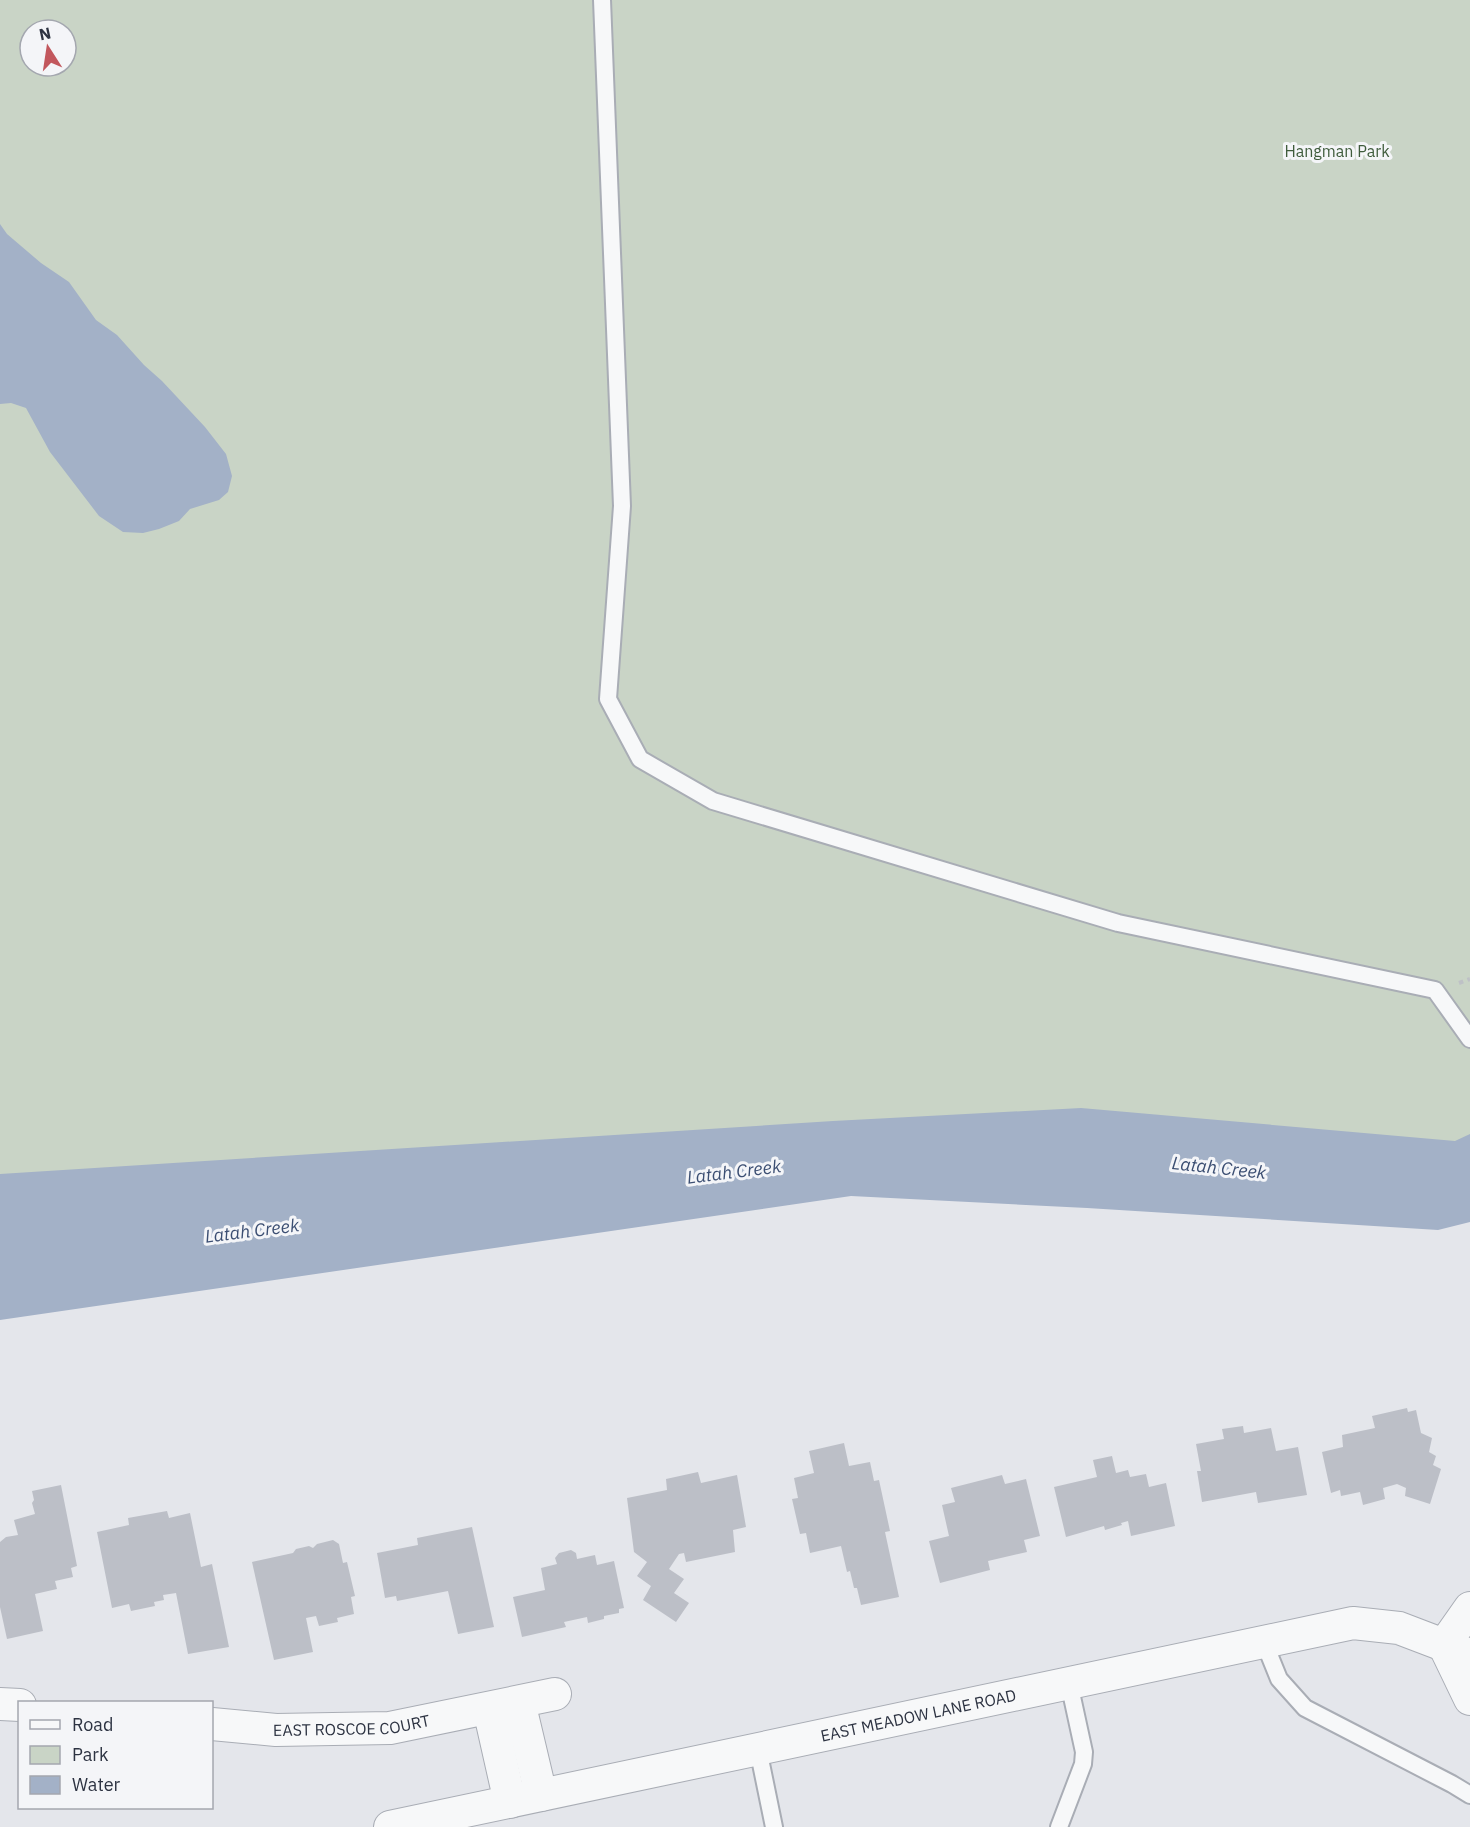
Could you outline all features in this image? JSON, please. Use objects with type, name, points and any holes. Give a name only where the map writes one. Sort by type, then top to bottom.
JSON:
[{"type":"street","points":[[1470,1608],[1457,1650],[1470,1699]]},
{"type":"street","name":"EAST MEADOW LANE ROAD","points":[[390,1827],[1353,1623],[1400,1628],[1457,1650]]},
{"type":"street","name":"EAST ROSCOE COURT","points":[[213,1724],[276,1730],[390,1728],[555,1694]]},
{"type":"street","points":[[519,1702],[541,1795]]},
{"type":"street","points":[[0,1704],[18,1706]]},
{"type":"street","points":[[489,1709],[510,1802]]},
{"type":"lane","points":[[602,0],[622,506],[608,699],[640,759],[713,801],[1118,923],[1435,990],[1470,1039]]},
{"type":"lane","points":[[1264,1641],[1279,1678],[1305,1708],[1470,1795]]},
{"type":"lane","points":[[1059,1827],[1083,1764],[1084,1752],[1069,1683]]},
{"type":"lane","points":[[758,1749],[774,1827]]},
{"type":"green space","name":"Hangman Park","points":[[0,0],[1470,0],[1470,1182],[1099,1156],[0,1256]]},
{"type":"water","points":[[0,224],[7,234],[41,263],[69,282],[96,320],[117,335],[205,427],[226,454],[232,476],[228,492],[219,500],[190,509],[179,521],[159,529],[143,533],[123,532],[99,516],[50,452],[26,408],[11,403],[0,404]]},
{"type":"water","name":"Latah Creek","points":[[1081,1108],[1455,1141],[1470,1134],[1470,1222],[1438,1230],[851,1196],[0,1320],[0,1174],[833,1121]]},
{"type":"building","points":[[1407,1408],[1408,1412],[1416,1410],[1421,1433],[1432,1438],[1429,1452],[1436,1456],[1433,1465],[1441,1469],[1430,1504],[1405,1496],[1406,1488],[1397,1484],[1383,1488],[1385,1499],[1363,1505],[1360,1492],[1341,1496],[1340,1490],[1331,1493],[1322,1452],[1343,1447],[1342,1435],[1375,1428],[1372,1416]]},
{"type":"building","points":[[1243,1426],[1244,1433],[1271,1428],[1276,1451],[1298,1447],[1307,1495],[1258,1503],[1256,1492],[1202,1502],[1197,1471],[1201,1471],[1196,1444],[1224,1439],[1222,1429]]},
{"type":"building","points":[[844,1443],[849,1466],[870,1462],[874,1481],[879,1480],[890,1531],[885,1532],[899,1597],[861,1605],[850,1571],[847,1572],[841,1546],[810,1553],[806,1533],[800,1534],[792,1499],[798,1498],[794,1478],[814,1473],[809,1451]]},
{"type":"building","points":[[1112,1456],[1116,1473],[1128,1470],[1130,1477],[1146,1474],[1149,1487],[1166,1483],[1175,1526],[1131,1536],[1128,1521],[1105,1530],[1104,1526],[1066,1537],[1054,1487],[1097,1477],[1093,1460]]},
{"type":"building","points":[[698,1472],[701,1483],[737,1475],[746,1527],[733,1530],[735,1552],[686,1562],[684,1553],[679,1554],[669,1569],[684,1579],[674,1593],[689,1603],[676,1622],[643,1600],[651,1586],[637,1576],[647,1562],[634,1552],[627,1498],[667,1490],[666,1479]]},
{"type":"building","points":[[1002,1475],[1005,1484],[1026,1479],[1040,1536],[1024,1540],[1027,1552],[988,1561],[990,1570],[940,1583],[929,1541],[949,1536],[942,1505],[955,1502],[951,1488]]},
{"type":"building","points":[[61,1485],[77,1566],[71,1568],[73,1577],[55,1581],[57,1589],[35,1594],[43,1631],[7,1639],[0,1607],[0,1542],[6,1537],[18,1535],[14,1520],[35,1514],[32,1491]]},
{"type":"building","points":[[167,1511],[169,1518],[190,1513],[201,1567],[212,1564],[229,1647],[188,1654],[176,1593],[163,1595],[164,1600],[154,1602],[155,1606],[131,1611],[129,1604],[112,1608],[97,1532],[129,1525],[128,1518]]},
{"type":"building","points":[[472,1527],[494,1627],[458,1634],[448,1591],[397,1601],[396,1596],[385,1598],[377,1553],[418,1545],[417,1538]]},
{"type":"building","points":[[333,1540],[339,1544],[343,1563],[347,1562],[355,1596],[351,1597],[354,1614],[337,1618],[338,1622],[319,1626],[316,1616],[306,1618],[313,1652],[274,1660],[252,1562],[293,1553],[296,1549],[309,1546],[313,1548],[317,1544]]},
{"type":"building","points":[[571,1550],[576,1553],[577,1559],[595,1555],[597,1565],[614,1561],[624,1608],[619,1609],[619,1613],[604,1616],[604,1619],[588,1623],[587,1617],[564,1622],[566,1627],[522,1637],[513,1597],[545,1590],[541,1568],[557,1564],[555,1558],[559,1553]]}]
